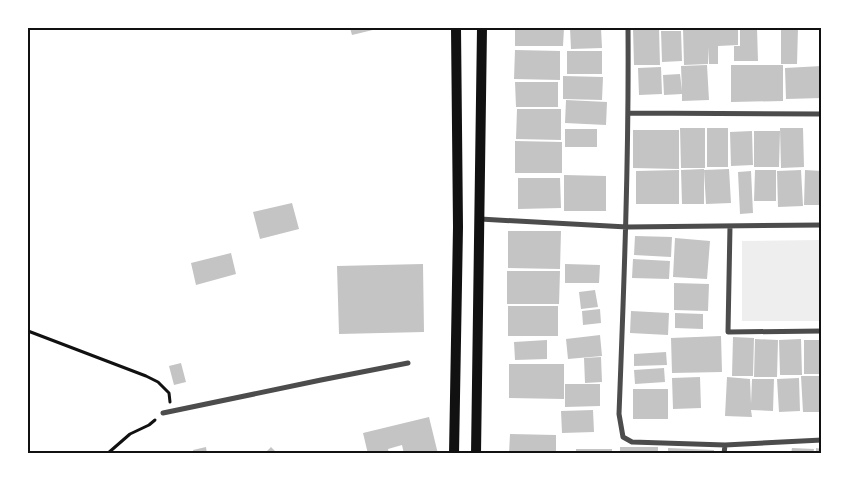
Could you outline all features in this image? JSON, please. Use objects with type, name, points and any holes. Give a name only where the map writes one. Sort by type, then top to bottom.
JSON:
[{"type":"main road","points":[[454,454],[458,227],[456,28]]},
{"type":"main road","points":[[476,454],[482,28]]},
{"type":"street","points":[[628,28],[627,227],[619,414],[624,437],[632,442],[725,444],[822,440]]},
{"type":"street","points":[[629,113],[822,114]]},
{"type":"street","points":[[480,219],[627,227],[822,225]]},
{"type":"street","points":[[730,226],[728,332],[822,331]]},
{"type":"street","points":[[163,413],[408,363]]},
{"type":"street","points":[[724,454],[725,444]]},
{"type":"path","points":[[28,331],[146,376],[158,382],[169,393],[169,405],[163,413],[149,425],[130,434],[107,454]]},
{"type":"shaded area","points":[[821,240],[821,321],[742,321],[742,241]]},
{"type":"building","points":[[350,28],[381,28],[352,35]]},
{"type":"building","points":[[515,28],[564,28],[563,46],[515,46]]},
{"type":"building","points":[[570,28],[601,28],[602,48],[571,49]]},
{"type":"building","points":[[633,28],[659,28],[660,65],[634,65]]},
{"type":"building","points":[[683,28],[738,28],[738,45],[718,46],[718,64],[709,64],[708,47],[708,64],[684,65]]},
{"type":"building","points":[[740,28],[757,28],[758,61],[734,61],[734,46],[740,46]]},
{"type":"building","points":[[781,28],[798,28],[797,64],[781,64]]},
{"type":"building","points":[[661,31],[681,31],[682,61],[662,62]]},
{"type":"building","points":[[515,50],[560,51],[560,80],[514,79]]},
{"type":"building","points":[[567,51],[602,51],[602,74],[567,74]]},
{"type":"building","points":[[707,65],[709,100],[682,101],[682,94],[664,95],[663,75],[680,74],[682,91],[681,66]]},
{"type":"building","points":[[731,65],[783,65],[783,101],[731,102]]},
{"type":"building","points":[[822,66],[822,98],[786,99],[785,68]]},
{"type":"building","points":[[661,67],[662,94],[639,95],[638,68]]},
{"type":"building","points":[[563,76],[603,77],[602,100],[563,99]]},
{"type":"building","points":[[515,82],[558,82],[558,107],[516,107]]},
{"type":"building","points":[[566,100],[607,102],[606,125],[565,123]]},
{"type":"building","points":[[517,109],[561,109],[561,140],[516,139]]},
{"type":"building","points":[[680,128],[705,128],[705,168],[681,168]]},
{"type":"building","points":[[707,128],[728,128],[728,167],[707,167]]},
{"type":"building","points":[[780,128],[803,128],[804,167],[781,168]]},
{"type":"building","points":[[565,129],[597,129],[597,147],[565,147]]},
{"type":"building","points":[[633,130],[679,130],[679,169],[633,168]]},
{"type":"building","points":[[752,131],[753,165],[731,166],[730,132]]},
{"type":"building","points":[[754,131],[780,131],[779,167],[754,167]]},
{"type":"building","points":[[515,141],[562,142],[562,173],[515,173]]},
{"type":"building","points":[[704,169],[704,204],[682,204],[681,170]]},
{"type":"building","points":[[729,169],[731,203],[706,204],[704,170]]},
{"type":"building","points":[[679,170],[679,204],[636,204],[636,171]]},
{"type":"building","points":[[755,170],[776,170],[776,201],[754,201]]},
{"type":"building","points":[[801,170],[803,206],[778,207],[777,171]]},
{"type":"building","points":[[805,170],[822,171],[822,205],[804,205]]},
{"type":"building","points":[[751,171],[753,213],[740,214],[738,172]]},
{"type":"building","points":[[564,175],[606,176],[606,211],[564,211]]},
{"type":"building","points":[[518,178],[560,178],[561,208],[518,209]]},
{"type":"building","points":[[292,203],[299,229],[260,239],[253,212]]},
{"type":"building","points":[[508,231],[561,231],[560,269],[508,268]]},
{"type":"building","points":[[635,236],[672,237],[671,257],[634,255]]},
{"type":"building","points":[[675,238],[710,241],[707,279],[673,277]]},
{"type":"building","points":[[231,253],[236,274],[196,285],[191,263]]},
{"type":"building","points":[[633,259],[670,261],[669,279],[632,278]]},
{"type":"building","points":[[423,264],[424,332],[339,334],[337,266]]},
{"type":"building","points":[[565,264],[600,265],[599,283],[565,283]]},
{"type":"building","points":[[507,271],[560,271],[559,304],[507,304]]},
{"type":"building","points":[[674,283],[709,284],[708,311],[674,310]]},
{"type":"building","points":[[595,290],[598,307],[581,309],[579,292]]},
{"type":"building","points":[[508,306],[558,306],[558,336],[508,336]]},
{"type":"building","points":[[600,309],[601,323],[583,325],[582,311]]},
{"type":"building","points":[[631,311],[669,313],[668,335],[630,333]]},
{"type":"building","points":[[675,313],[703,314],[703,329],[675,328]]},
{"type":"building","points":[[600,335],[602,356],[568,359],[566,339]]},
{"type":"building","points":[[721,336],[722,372],[672,373],[671,338]]},
{"type":"building","points":[[733,337],[754,338],[753,376],[732,376]]},
{"type":"building","points":[[755,339],[778,340],[777,377],[754,377]]},
{"type":"building","points":[[801,339],[802,375],[780,375],[779,340]]},
{"type":"building","points":[[547,340],[547,359],[515,360],[514,342]]},
{"type":"building","points":[[804,340],[822,340],[822,374],[804,374]]},
{"type":"building","points":[[666,352],[667,365],[634,366],[634,354]]},
{"type":"building","points":[[601,357],[602,382],[585,383],[584,358]]},
{"type":"building","points":[[181,363],[186,382],[174,385],[169,366]]},
{"type":"building","points":[[509,364],[564,364],[564,399],[509,398]]},
{"type":"building","points":[[664,368],[665,382],[635,384],[634,370]]},
{"type":"building","points":[[801,376],[822,376],[822,412],[803,412]]},
{"type":"building","points":[[700,377],[701,408],[673,409],[672,378]]},
{"type":"building","points":[[727,377],[750,379],[751,404],[752,379],[774,379],[773,411],[751,410],[752,417],[725,416]]},
{"type":"building","points":[[799,378],[800,411],[779,412],[777,379]]},
{"type":"building","points":[[565,384],[600,384],[600,406],[565,407]]},
{"type":"building","points":[[633,389],[668,389],[668,419],[633,419]]},
{"type":"building","points":[[593,410],[594,432],[562,433],[561,411]]},
{"type":"building","points":[[429,417],[438,454],[404,454],[402,445],[388,449],[389,454],[368,454],[363,433]]},
{"type":"building","points":[[510,434],[556,435],[556,454],[509,454]]},
{"type":"building","points":[[206,447],[207,454],[194,454],[193,450]]},
{"type":"building","points":[[271,447],[278,454],[264,454]]},
{"type":"building","points":[[620,447],[658,447],[658,454],[620,454]]},
{"type":"building","points":[[668,448],[714,450],[714,454],[668,454]]},
{"type":"building","points":[[792,448],[814,449],[813,454],[791,454]]},
{"type":"building","points":[[816,448],[822,449],[822,454],[816,454]]},
{"type":"building","points":[[576,449],[612,449],[612,454],[576,454]]}]
